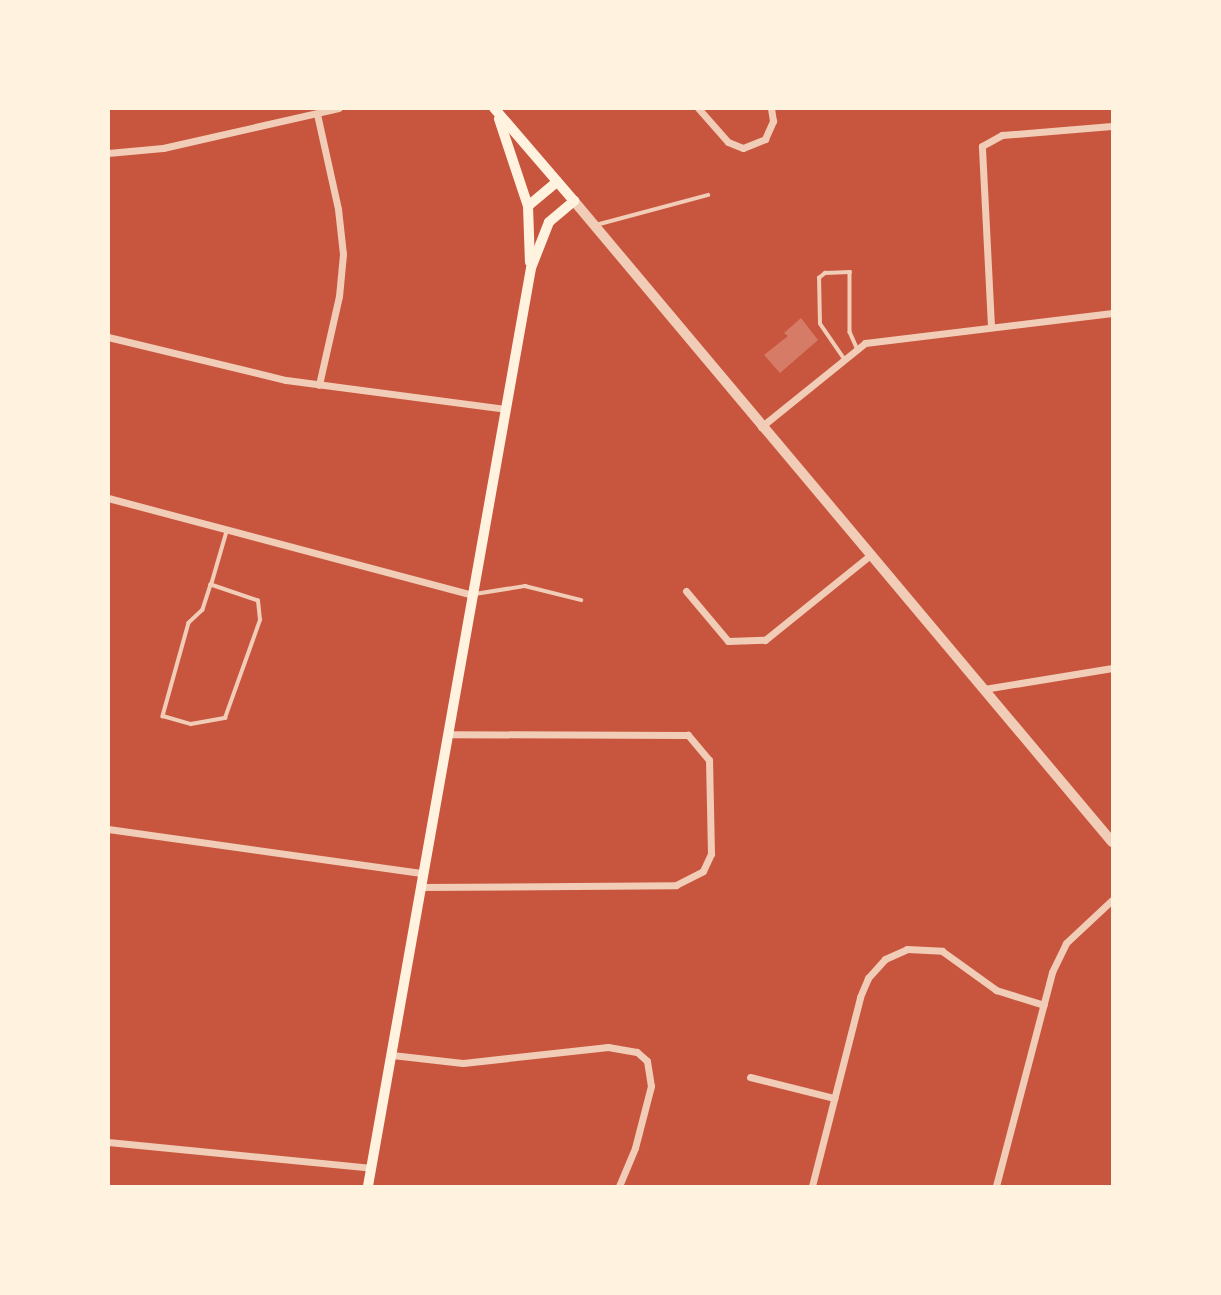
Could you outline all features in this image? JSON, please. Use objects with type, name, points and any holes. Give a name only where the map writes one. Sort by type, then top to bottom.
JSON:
[{"type":"main road","points":[[368,1186],[531,268],[549,222],[573,201],[495,111]]},
{"type":"main road","points":[[495,111],[528,206],[531,268]]},
{"type":"main road","points":[[528,206],[557,182]]},
{"type":"street","points":[[108,153],[163,148],[339,108]]},
{"type":"street","points":[[698,108],[728,142],[743,148],[765,139],[773,121],[771,108]]},
{"type":"street","points":[[317,114],[338,209],[343,254],[339,296],[319,385]]},
{"type":"street","points":[[991,327],[982,146],[1002,135],[1112,126]]},
{"type":"street","points":[[573,201],[1112,842]]},
{"type":"street","points":[[761,427],[857,348],[877,340],[1112,313]]},
{"type":"street","points":[[108,337],[319,385],[505,409]]},
{"type":"street","points":[[108,498],[473,595]]},
{"type":"street","points":[[686,591],[728,641],[765,640],[869,556]]},
{"type":"street","points":[[984,689],[1112,668]]},
{"type":"street","points":[[420,887],[676,885],[703,871],[711,854],[709,760],[703,747],[688,735],[448,734]]},
{"type":"street","points":[[108,829],[423,873]]},
{"type":"street","points":[[996,1186],[1044,1004],[1066,943],[1112,900]]},
{"type":"street","points":[[813,1186],[863,988],[877,967],[896,953],[917,947],[942,951],[996,990],[1044,1004]]},
{"type":"street","points":[[392,1055],[489,1062],[608,1047],[629,1048],[647,1061],[651,1086],[635,1148],[619,1186]]},
{"type":"street","points":[[750,1077],[834,1098]]},
{"type":"street","points":[[108,1142],[372,1168]]},
{"type":"lane","points":[[594,226],[708,195]]},
{"type":"lane","points":[[844,359],[820,324],[819,278],[825,273],[850,272],[850,332],[857,348]]},
{"type":"lane","points":[[211,584],[257,601],[260,620],[225,718],[191,724],[163,716],[189,623],[203,610],[227,530]]},
{"type":"lane","points":[[473,595],[525,586],[581,600]]},
{"type":"building","points":[[801,318],[818,340],[780,373],[764,355],[788,336],[784,333]]}]
